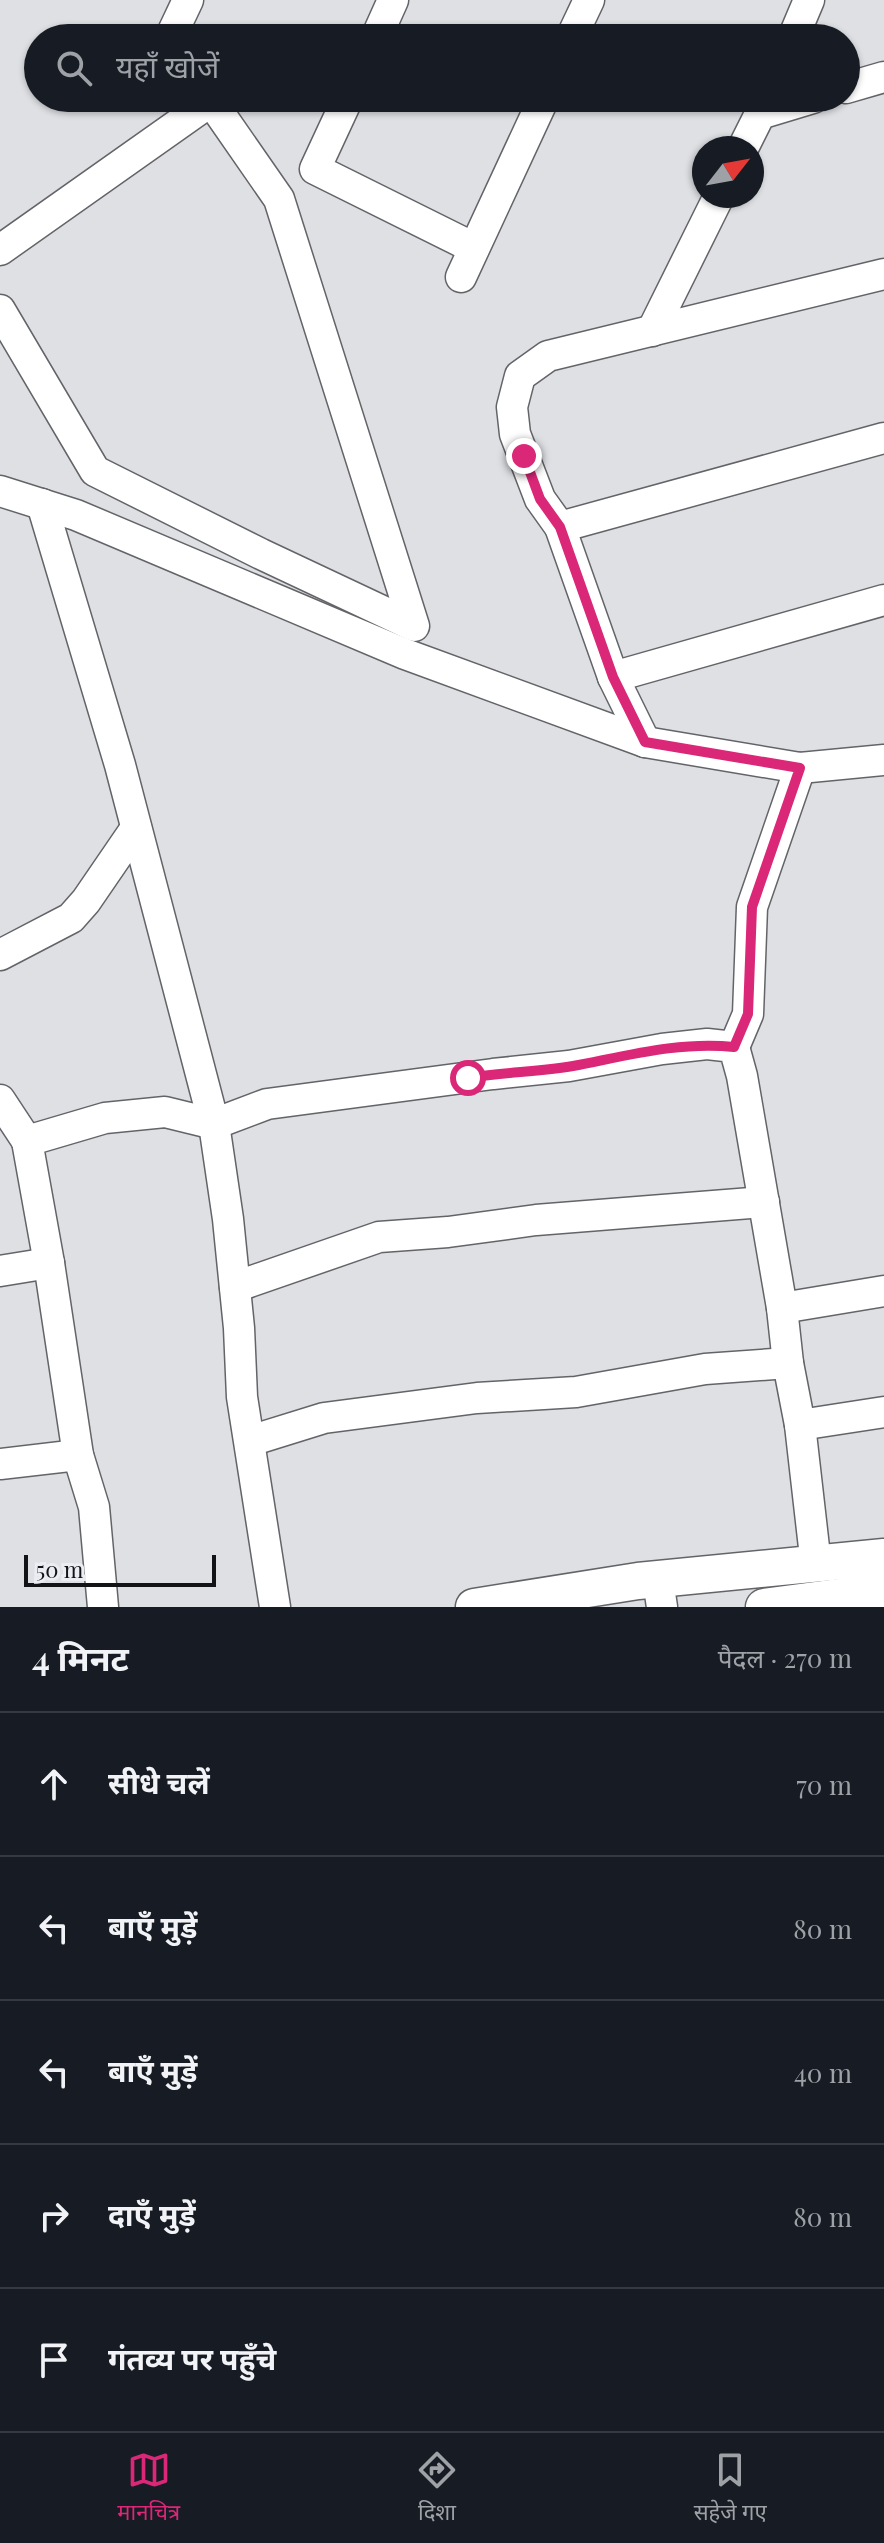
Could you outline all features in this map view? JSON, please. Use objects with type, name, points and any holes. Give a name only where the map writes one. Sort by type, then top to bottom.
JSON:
[{"type":"street","points":[[177,24],[188,0]]},
{"type":"street","points":[[382,24],[393,0]]},
{"type":"street","points":[[578,24],[589,0]]},
{"type":"street","points":[[799,24],[809,0]]},
{"type":"street","points":[[860,84],[884,77]]},
{"type":"street","points":[[0,250],[195,112]]},
{"type":"street","points":[[0,310],[95,471],[414,626],[279,199],[219,112]]},
{"type":"street","points":[[341,112],[315,169],[474,248]]},
{"type":"street","points":[[461,277],[537,112]]},
{"type":"street","points":[[749,136],[760,112]]},
{"type":"street","points":[[652,331],[713,208]]},
{"type":"street","points":[[645,742],[613,677],[560,527],[540,499],[515,434],[512,407],[520,376],[548,356],[884,274]]},
{"type":"street","points":[[560,527],[884,438]]},
{"type":"street","points":[[0,491],[76,515],[405,654],[645,742],[800,768],[884,760]]},
{"type":"street","points":[[42,504],[120,765],[214,1124],[235,1287],[242,1397],[275,1607]]},
{"type":"street","points":[[249,589],[261,554]]},
{"type":"street","points":[[613,677],[884,600]]},
{"type":"street","points":[[800,768],[752,907],[748,1014],[734,1047],[742,1076],[782,1308],[788,1363],[800,1425],[816,1565]]},
{"type":"street","points":[[0,955],[71,918],[136,828]]},
{"type":"street","points":[[27,1141],[105,1118],[165,1112],[214,1124],[267,1104],[569,1066],[662,1049],[707,1044],[734,1047]]},
{"type":"street","points":[[0,1100],[27,1141],[78,1455],[94,1507],[103,1607]]},
{"type":"street","points":[[235,1287],[379,1237],[448,1232],[536,1220],[764,1202]]},
{"type":"street","points":[[0,1271],[49,1263]]},
{"type":"street","points":[[782,1308],[884,1291]]},
{"type":"street","points":[[250,1441],[324,1418],[477,1398],[576,1392],[705,1369],[788,1363]]},
{"type":"street","points":[[800,1425],[884,1412]]},
{"type":"street","points":[[0,1464],[78,1455]]},
{"type":"street","points":[[474,1607],[660,1593],[816,1565],[884,1557]]},
{"type":"street","points":[[764,1607],[884,1591]]},
{"type":"route","points":[[468,1078],[569,1066],[662,1049],[707,1044],[734,1047],[748,1014],[752,907],[800,768],[645,742],[613,677],[560,527],[540,499],[524,456]]}]
